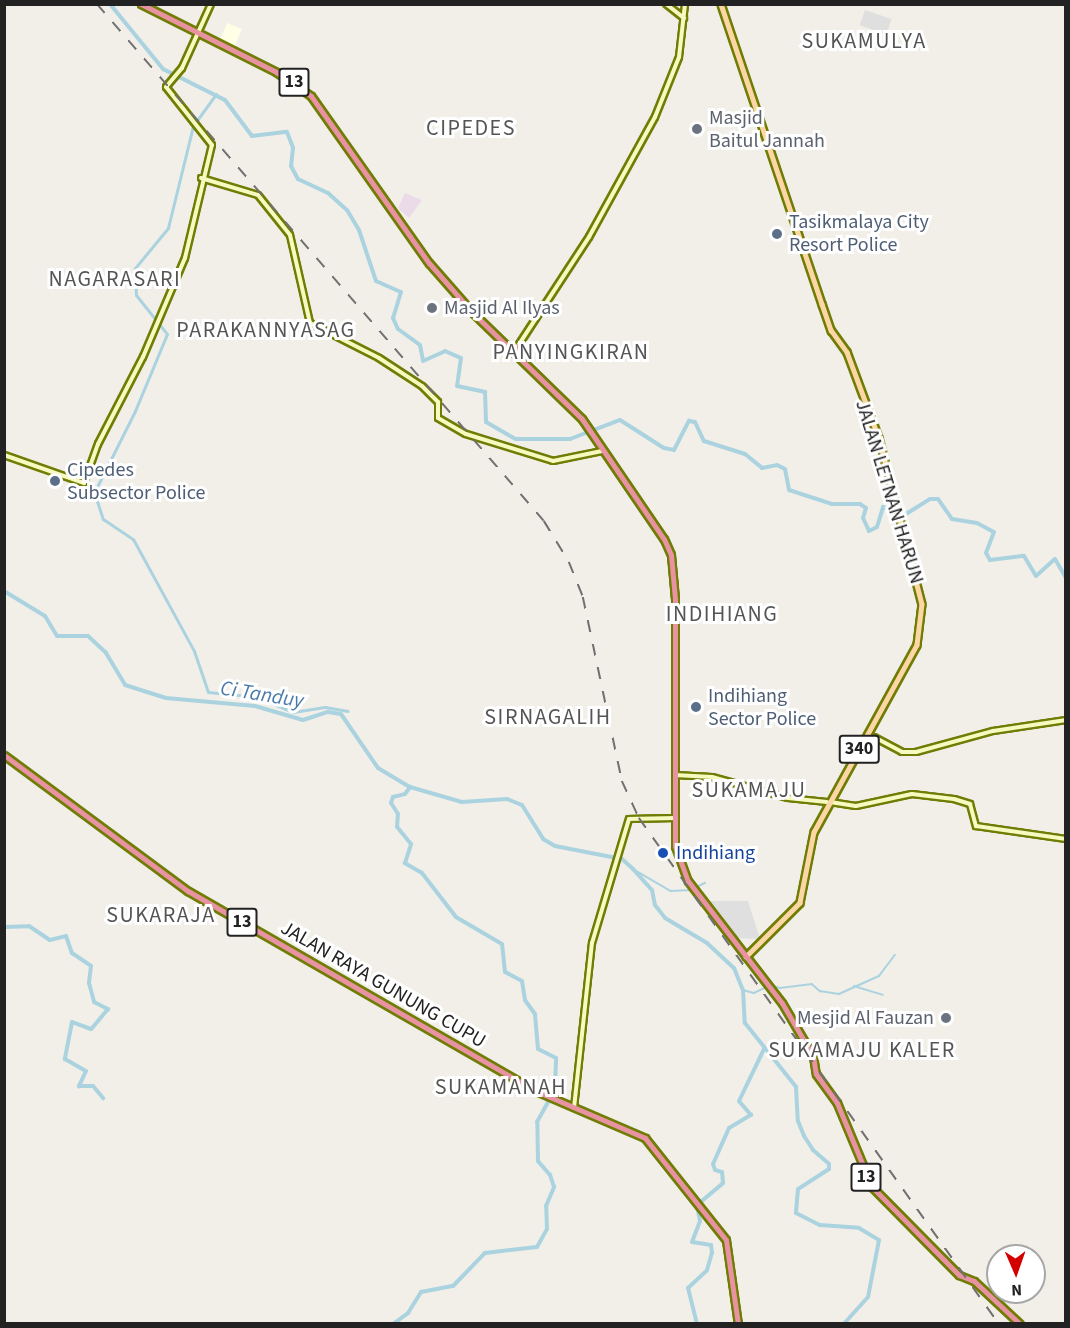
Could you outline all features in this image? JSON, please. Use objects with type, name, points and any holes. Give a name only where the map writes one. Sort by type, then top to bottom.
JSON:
[{"type":"highway","name":"13","points":[[141,4],[298,84],[311,96],[429,263],[507,346],[584,421],[670,551],[675,599],[674,818],[676,850],[693,889],[747,954],[813,1056],[816,1074],[837,1103],[872,1187],[961,1277],[974,1281],[1020,1323]]},
{"type":"highway","points":[[507,346],[519,345],[516,354]]},
{"type":"highway","name":"JALAN RAYA GUNUNG CUPU","points":[[4,755],[188,891],[574,1110]]},
{"type":"highway","name":"13","points":[[574,1110],[645,1138],[704,1211],[730,1249],[738,1323]]},
{"type":"main road","name":"JALAN LETNAN HARUN","points":[[719,4],[731,30],[829,332],[845,353],[860,392],[902,524],[919,587],[918,636],[811,836],[800,896],[785,919],[747,954]]},
{"type":"main road","name":"JALAN LETNAN HARUN","points":[[719,4],[776,171]]},
{"type":"street","points":[[4,455],[84,483],[98,444],[119,407],[159,324],[189,244],[201,178],[212,144],[166,87],[176,76],[211,4]]},
{"type":"street","points":[[666,4],[684,18]]},
{"type":"street","points":[[519,345],[589,237],[647,131],[676,66],[685,4]]},
{"type":"street","points":[[201,178],[256,194],[288,231],[308,318],[313,326],[379,358],[422,386],[438,402],[438,418],[470,434],[553,461],[602,451]]},
{"type":"street","points":[[854,756],[871,736],[905,752],[993,731],[1065,720]]},
{"type":"street","points":[[675,775],[712,777],[780,797],[856,806],[912,794],[954,799],[970,804],[976,826],[1065,839]]},
{"type":"street","points":[[574,1110],[592,943],[629,819],[674,818]]},
{"type":"shaded area","points":[[865,10],[891,19],[886,34],[860,25]]},
{"type":"shaded area","points":[[227,23],[242,29],[234,48],[220,42]]},
{"type":"shaded area","points":[[405,193],[422,200],[409,218],[398,208]]},
{"type":"shaded area","points":[[528,297],[543,307],[536,317],[521,307]]},
{"type":"shaded area","points":[[705,901],[748,901],[760,939],[733,938]]},
{"type":"waterway","points":[[110,4],[163,69],[225,100],[252,136],[287,132],[293,148],[291,166],[298,179],[328,193]]},
{"type":"waterway","points":[[216,94],[193,126],[168,228],[135,268],[136,295],[167,334],[135,411],[96,489],[96,498],[103,519],[133,539],[194,651],[208,692],[257,697],[293,712],[325,707],[348,711]]},
{"type":"waterway","points":[[328,193],[347,210],[359,230],[376,281],[401,292],[393,318],[398,329],[420,345],[423,361],[445,351],[461,358],[457,386],[485,392],[486,422],[516,439],[570,439],[620,420],[664,448],[674,450],[689,421],[695,422],[704,441],[745,454],[762,468],[777,465],[785,469],[789,490],[832,504],[860,504],[866,508],[863,518],[869,531],[877,527],[883,507],[906,514],[930,499],[938,499],[952,519],[977,523],[994,532],[986,553],[990,560],[1024,556],[1036,576],[1055,559],[1066,578]]},
{"type":"waterway","name":"Ci Tanduy","points":[[4,591],[45,616],[57,636],[88,636],[106,653],[125,685],[166,698],[255,706],[303,720],[328,712],[341,714],[378,768],[410,787],[462,802],[507,799],[522,805],[543,839],[555,846],[622,859],[652,890],[655,905],[665,918],[707,943],[734,968],[743,990],[745,1023],[796,1087],[798,1121],[804,1136],[813,1150],[829,1164],[829,1169],[798,1189],[796,1213],[820,1225],[859,1228],[879,1240],[868,1297],[844,1324]]},
{"type":"waterway","points":[[393,1324],[408,1313],[421,1292],[453,1286],[485,1253],[537,1247],[547,1229],[546,1206],[554,1187],[550,1175],[538,1161],[537,1122],[555,1089],[556,1058],[538,1049],[535,1014],[525,1000],[522,981],[505,972],[502,944],[456,917],[422,873],[405,863],[411,844],[397,827],[398,814],[391,803],[393,797],[405,794],[410,787]]},
{"type":"waterway","points":[[633,869],[671,891],[691,890]]},
{"type":"waterway","points":[[695,888],[705,883]]},
{"type":"waterway","points":[[4,903],[4,912]]},
{"type":"waterway","points":[[4,927],[29,926],[50,940],[66,936],[72,953],[91,966],[89,983],[94,1002],[108,1009],[91,1029],[72,1022],[65,1059],[86,1071],[79,1086],[93,1086],[103,1098]]},
{"type":"waterway","points":[[771,985],[780,988],[812,984],[820,991],[839,994],[879,976],[895,955]]},
{"type":"waterway","points":[[854,986],[883,995]]},
{"type":"waterway","points":[[743,990],[754,993],[767,987]]},
{"type":"waterway","points":[[697,1324],[688,1288],[707,1270],[712,1253],[711,1245],[692,1242],[700,1221],[697,1205],[723,1183],[722,1172],[715,1170],[713,1164],[729,1128],[751,1115],[739,1101],[764,1049]]},
{"type":"railway","points":[[97,4],[544,521],[569,562],[583,597],[622,781],[639,818],[999,1324]]},
{"type":"place","name":"Masjid Baitul Jannah","points":[[697,129]]},
{"type":"place","name":"Tasikmalaya City Resort Police","points":[[777,234]]},
{"type":"place","name":"Masjid Al Ilyas","points":[[432,308]]},
{"type":"place","name":"Cipedes Subsector Police","points":[[55,481]]},
{"type":"place","name":"Indihiang Sector Police","points":[[696,707]]},
{"type":"place","name":"Indihiang","points":[[663,853]]},
{"type":"place","name":"Mesjid Al Fauzan","points":[[946,1018]]},
{"type":"district","name":"SUKAMULYA","points":[[864,42]]},
{"type":"district","name":"CIPEDES","points":[[471,129]]},
{"type":"district","name":"NAGARASARI","points":[[115,280]]},
{"type":"district","name":"PARAKANNYASAG","points":[[266,331]]},
{"type":"district","name":"PANYINGKIRAN","points":[[571,353]]},
{"type":"district","name":"INDIHIANG","points":[[722,615]]},
{"type":"district","name":"SIRNAGALIH","points":[[548,718]]},
{"type":"district","name":"SUKAMAJU","points":[[749,791]]},
{"type":"district","name":"SUKARAJA","points":[[161,916]]},
{"type":"district","name":"SUKAMAJU KALER","points":[[862,1051]]},
{"type":"district","name":"SUKAMANAH","points":[[501,1088]]}]
